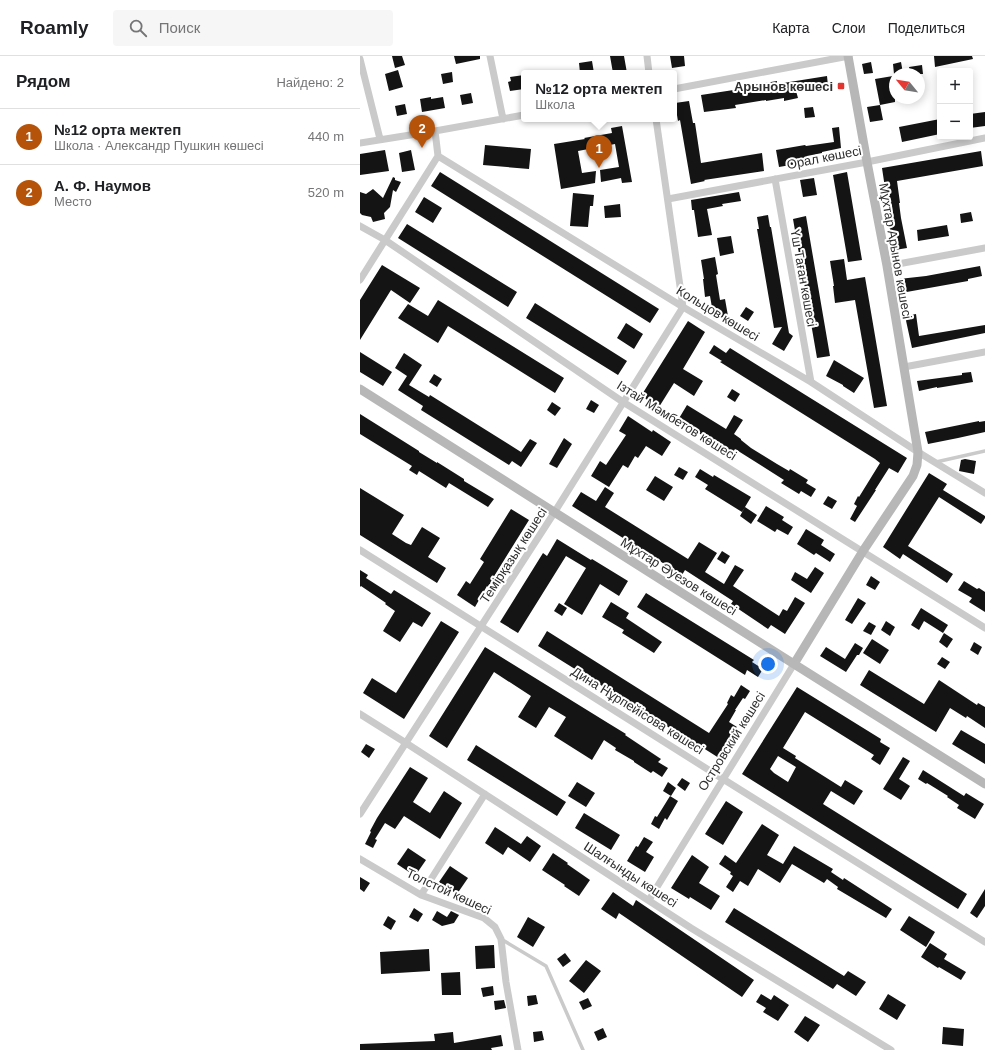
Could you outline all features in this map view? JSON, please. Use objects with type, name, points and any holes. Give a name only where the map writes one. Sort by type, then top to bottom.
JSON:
[{"type":"street","points":[[490,56],[503,119]]},
{"type":"street","points":[[647,56],[649,70]]},
{"type":"street","points":[[677,88],[848,56]]},
{"type":"street","name":"Мұхтар Арынов көшесі","points":[[848,56],[887,266],[918,452]]},
{"type":"street","points":[[360,59],[380,139]]},
{"type":"street","points":[[360,143],[435,132],[521,116]]},
{"type":"street","points":[[656,122],[683,306]]},
{"type":"street","points":[[360,280],[438,156],[435,132]]},
{"type":"street","name":"Орал көшесі","points":[[668,200],[985,138]]},
{"type":"street","name":"Кольцов көшесі","points":[[438,156],[683,306],[811,382],[918,452],[985,493]]},
{"type":"street","name":"Үш Таған көшесі","points":[[774,179],[811,382]]},
{"type":"street","name":"Ізтай Мәмбетов көшесі","points":[[360,226],[385,240],[623,402],[985,628]]},
{"type":"street","points":[[887,266],[985,248]]},
{"type":"street","name":"Темірқазық көшесі","points":[[360,814],[554,513],[683,306]]},
{"type":"street","points":[[904,367],[985,352]]},
{"type":"street","name":"Мұхтар Әуезов көшесі","points":[[360,389],[985,784]]},
{"type":"street","name":"Островский көшесі","points":[[649,900],[863,552],[912,476],[917,465],[918,452]]},
{"type":"street","name":"Дина Нұрпейісова көшесі","points":[[360,550],[985,942]]},
{"type":"street","name":"Шалғынды көшесі","points":[[360,714],[691,928],[891,1050]]},
{"type":"street","points":[[420,894],[485,794]]},
{"type":"street","name":"Толстой көшесі","points":[[360,859],[420,894],[484,918],[495,927],[501,939]]},
{"type":"street","points":[[501,939],[506,982],[518,1050]]},
{"type":"lane","points":[[934,462],[985,451]]},
{"type":"lane","points":[[501,939],[546,966],[583,1050]]},
{"type":"building","points":[[392,56],[402,56],[405,65],[395,68]]},
{"type":"building","points":[[454,56],[480,56],[480,59],[456,64]]},
{"type":"building","points":[[610,56],[624,56],[626,70],[612,70]]},
{"type":"building","points":[[670,56],[684,56],[685,66],[672,68]]},
{"type":"building","points":[[934,56],[972,56],[973,59],[935,67]]},
{"type":"building","points":[[592,61],[594,70],[580,70],[579,63]]},
{"type":"building","points":[[871,62],[873,73],[864,74],[862,64]]},
{"type":"building","points":[[901,62],[902,68],[893,68],[893,64]]},
{"type":"building","points":[[922,65],[922,68],[909,68]]},
{"type":"building","points":[[398,70],[403,87],[389,91],[385,74]]},
{"type":"building","points":[[452,72],[453,82],[443,84],[441,74]]},
{"type":"building","points":[[521,75],[521,89],[510,91],[508,82],[511,81],[510,77]]},
{"type":"building","points":[[827,76],[828,86],[796,91],[798,98],[784,101],[784,98],[766,100],[735,105],[736,108],[704,112],[701,95],[740,89],[740,87],[753,84],[777,81],[777,84]]},
{"type":"building","points":[[889,77],[889,103],[880,105],[875,79]]},
{"type":"building","points":[[471,93],[473,103],[462,105],[460,95]]},
{"type":"building","points":[[431,97],[431,99],[443,97],[445,108],[422,112],[420,99]]},
{"type":"building","points":[[689,101],[693,123],[695,123],[701,163],[762,153],[764,171],[704,180],[705,181],[691,184],[680,120],[678,121],[677,103]]},
{"type":"building","points":[[405,104],[407,114],[397,116],[395,106]]},
{"type":"building","points":[[880,105],[883,120],[870,122],[867,107]]},
{"type":"building","points":[[813,107],[815,117],[805,118],[804,108]]},
{"type":"building","points":[[985,112],[985,126],[973,128],[973,114]]},
{"type":"building","points":[[937,120],[937,135],[902,142],[899,127]]},
{"type":"building","points":[[622,126],[632,182],[622,183],[621,178],[601,182],[600,170],[619,167],[615,144],[578,151],[582,173],[596,171],[595,183],[561,189],[554,144],[612,133],[611,128]]},
{"type":"building","points":[[839,127],[841,148],[807,156],[808,162],[779,167],[776,150],[834,142],[832,128]]},
{"type":"building","points":[[485,145],[531,149],[529,169],[483,165]]},
{"type":"building","points":[[385,150],[389,171],[360,175],[360,154]]},
{"type":"building","points":[[411,150],[415,170],[402,172],[399,153]]},
{"type":"building","points":[[981,151],[983,166],[897,181],[901,218],[907,248],[895,250],[888,221],[888,208],[882,168]]},
{"type":"building","points":[[440,172],[659,309],[650,323],[431,186]]},
{"type":"building","points":[[847,172],[862,260],[848,262],[833,175]]},
{"type":"building","points":[[393,177],[395,180],[401,182],[396,192],[393,190],[390,207],[384,213],[385,219],[373,222],[371,217],[360,213],[360,192],[366,194],[373,189],[383,198]]},
{"type":"building","points":[[814,178],[817,195],[803,197],[800,180]]},
{"type":"building","points":[[739,192],[741,201],[722,204],[723,206],[707,209],[712,235],[698,237],[691,200]]},
{"type":"building","points":[[573,193],[594,195],[593,206],[590,206],[588,227],[570,226]]},
{"type":"building","points":[[424,197],[442,208],[433,223],[415,212]]},
{"type":"building","points":[[620,204],[621,217],[605,218],[604,206]]},
{"type":"building","points":[[971,212],[973,221],[961,223],[960,214]]},
{"type":"building","points":[[768,215],[789,333],[793,336],[784,351],[772,344],[782,327],[774,328],[757,229],[759,229],[757,217]]},
{"type":"building","points":[[806,216],[830,356],[817,358],[793,219]]},
{"type":"building","points":[[407,224],[517,292],[508,307],[398,238]]},
{"type":"building","points":[[947,225],[949,236],[918,241],[917,230]]},
{"type":"building","points":[[731,236],[734,253],[720,256],[717,238]]},
{"type":"building","points":[[715,257],[720,300],[725,299],[728,316],[714,319],[710,296],[705,297],[701,260]]},
{"type":"building","points":[[844,259],[847,280],[865,277],[887,406],[874,408],[855,300],[835,303],[830,261]]},
{"type":"building","points":[[382,265],[420,288],[410,303],[391,290],[360,340],[360,300]]},
{"type":"building","points":[[980,266],[982,276],[968,279],[968,281],[901,293],[899,279],[926,276]]},
{"type":"building","points":[[438,300],[564,378],[555,393],[448,326],[438,343],[398,318],[408,304],[428,316]]},
{"type":"building","points":[[535,303],[627,361],[618,375],[526,318]]},
{"type":"building","points":[[746,307],[754,312],[748,321],[740,316]]},
{"type":"building","points":[[916,314],[919,336],[985,325],[985,333],[912,348],[905,316]]},
{"type":"building","points":[[688,321],[705,332],[683,369],[703,381],[694,396],[674,383],[659,407],[641,396]]},
{"type":"building","points":[[626,323],[643,334],[634,349],[617,338]]},
{"type":"building","points":[[714,345],[726,353],[730,348],[907,458],[898,473],[889,468],[855,522],[850,519],[857,506],[854,504],[880,463],[720,362],[722,361],[709,353]]},
{"type":"building","points":[[360,352],[392,372],[383,386],[360,372]]},
{"type":"building","points":[[404,353],[422,365],[409,385],[429,397],[430,395],[521,452],[530,439],[537,443],[521,467],[512,461],[509,465],[421,410],[423,406],[398,390],[407,376],[395,368]]},
{"type":"building","points":[[834,360],[864,378],[854,393],[826,376]]},
{"type":"building","points":[[971,372],[973,382],[919,391],[917,381],[962,375],[962,373]]},
{"type":"building","points":[[434,374],[442,379],[437,387],[429,382]]},
{"type":"building","points":[[732,389],[740,394],[735,402],[727,397]]},
{"type":"building","points":[[591,400],[599,405],[594,413],[586,409]]},
{"type":"building","points":[[552,402],[561,408],[555,416],[547,410]]},
{"type":"building","points":[[687,405],[726,429],[734,415],[743,420],[734,434],[751,448],[789,471],[790,469],[808,480],[806,483],[816,489],[811,497],[801,491],[799,494],[781,483],[784,480],[735,449],[732,454],[678,420]]},
{"type":"building","points":[[360,414],[494,499],[488,507],[449,483],[446,488],[419,471],[417,475],[409,470],[412,466],[360,434]]},
{"type":"building","points":[[628,416],[652,432],[653,430],[671,442],[662,456],[646,446],[638,458],[635,456],[628,468],[623,465],[609,487],[591,476],[600,461],[606,465],[626,435],[619,431]]},
{"type":"building","points":[[985,421],[985,432],[928,444],[925,432]]},
{"type":"building","points":[[564,438],[572,444],[557,468],[549,464]]},
{"type":"building","points":[[965,459],[976,461],[974,474],[959,471],[961,460]]},
{"type":"building","points":[[679,467],[688,472],[683,480],[674,475]]},
{"type":"building","points":[[700,469],[713,477],[714,475],[751,497],[742,512],[705,489],[708,485],[695,477]]},
{"type":"building","points":[[929,473],[947,484],[943,490],[985,516],[981,524],[939,497],[908,546],[953,574],[947,583],[903,554],[900,559],[883,547]]},
{"type":"building","points":[[655,476],[673,487],[664,501],[646,490]]},
{"type":"building","points":[[605,487],[614,493],[605,507],[688,559],[699,542],[717,553],[705,572],[724,584],[735,565],[744,570],[733,586],[779,616],[783,609],[787,611],[795,597],[805,603],[785,634],[771,625],[768,629],[731,604],[733,601],[685,570],[682,575],[572,506],[581,492],[596,501]]},
{"type":"building","points":[[360,488],[404,515],[392,534],[406,543],[411,545],[422,527],[440,538],[428,557],[446,568],[437,583],[360,535]]},
{"type":"building","points":[[828,496],[837,501],[832,509],[823,504]]},
{"type":"building","points":[[766,506],[784,517],[782,520],[793,527],[788,535],[777,529],[775,532],[757,521]]},
{"type":"building","points":[[745,507],[757,515],[751,524],[740,516]]},
{"type":"building","points":[[511,509],[529,520],[475,607],[457,595],[466,581],[470,584],[484,562],[480,559]]},
{"type":"building","points":[[806,529],[824,540],[821,545],[835,554],[830,562],[816,553],[814,555],[797,544]]},
{"type":"building","points":[[557,539],[628,581],[619,596],[600,584],[582,615],[564,604],[586,568],[566,556],[518,633],[500,622],[543,553],[547,556]]},
{"type":"building","points":[[722,551],[730,556],[725,564],[717,559]]},
{"type":"building","points":[[815,567],[824,573],[811,593],[791,580],[795,572],[807,579]]},
{"type":"building","points":[[360,570],[368,575],[366,578],[391,594],[394,590],[431,613],[422,627],[413,622],[400,642],[383,631],[395,611],[385,604],[386,603],[361,586],[360,587]]},
{"type":"building","points":[[871,576],[880,582],[875,590],[866,585]]},
{"type":"building","points":[[964,581],[985,592],[985,612],[969,602],[972,598],[958,590]]},
{"type":"building","points":[[646,593],[754,660],[752,662],[763,669],[758,677],[747,670],[745,675],[637,607]]},
{"type":"building","points":[[858,598],[866,603],[852,624],[845,620]]},
{"type":"building","points":[[611,602],[629,613],[626,618],[662,642],[654,653],[622,633],[624,630],[602,617]]},
{"type":"building","points":[[559,603],[567,608],[562,616],[554,611]]},
{"type":"building","points":[[921,608],[948,625],[943,633],[924,621],[919,630],[911,625]]},
{"type":"building","points":[[441,621],[459,632],[404,719],[363,693],[372,678],[396,693]]},
{"type":"building","points":[[886,621],[895,627],[890,636],[881,630]]},
{"type":"building","points":[[869,622],[876,626],[871,635],[863,631]]},
{"type":"building","points":[[547,631],[709,733],[728,704],[727,703],[731,695],[734,697],[741,685],[750,691],[745,699],[743,698],[729,722],[737,727],[719,758],[538,646]]},
{"type":"building","points":[[944,633],[953,639],[947,648],[939,642]]},
{"type":"building","points":[[872,639],[889,650],[880,664],[863,653]]},
{"type":"building","points":[[974,642],[982,647],[978,655],[970,650]]},
{"type":"building","points":[[855,643],[863,648],[846,672],[820,656],[826,647],[845,659]]},
{"type":"building","points":[[485,647],[626,734],[625,735],[661,759],[658,762],[668,768],[662,777],[653,771],[651,773],[615,750],[616,748],[604,740],[592,760],[554,736],[566,717],[549,707],[536,728],[518,717],[531,696],[494,672],[447,748],[429,736]]},
{"type":"building","points":[[942,657],[950,662],[945,669],[937,664]]},
{"type":"building","points":[[869,670],[924,704],[939,680],[977,705],[978,703],[985,707],[985,728],[967,716],[966,718],[950,708],[936,732],[860,685]]},
{"type":"building","points":[[797,687],[881,739],[880,742],[890,748],[880,765],[871,759],[874,755],[805,712],[783,748],[796,756],[795,758],[841,787],[845,780],[863,791],[854,805],[831,791],[823,804],[967,894],[958,909],[742,774]],"holes":[[[778,756],[796,767],[788,782],[770,769]]]},
{"type":"building","points":[[961,730],[985,744],[985,764],[952,744]]},
{"type":"building","points":[[366,744],[375,749],[369,758],[361,752]]},
{"type":"building","points":[[476,745],[566,802],[557,816],[467,760]]},
{"type":"building","points":[[903,757],[910,761],[899,779],[910,786],[901,800],[883,789]]},
{"type":"building","points":[[410,767],[428,778],[413,802],[430,813],[444,791],[462,803],[440,839],[404,816],[395,829],[385,823],[375,839],[377,840],[373,848],[365,844],[377,818]]},
{"type":"building","points":[[923,770],[964,796],[966,793],[984,804],[975,819],[957,808],[959,805],[947,797],[948,796],[918,779]]},
{"type":"building","points":[[682,778],[690,783],[685,791],[677,785]]},
{"type":"building","points":[[577,782],[595,793],[586,807],[568,796]]},
{"type":"building","points":[[668,782],[676,788],[671,796],[663,791]]},
{"type":"building","points":[[670,796],[678,801],[667,820],[665,818],[659,829],[651,824]]},
{"type":"building","points":[[726,801],[743,812],[723,845],[705,834]]},
{"type":"building","points":[[584,813],[620,835],[611,850],[575,828]]},
{"type":"building","points":[[762,824],[779,835],[767,855],[783,864],[794,846],[833,869],[831,872],[843,880],[844,878],[892,909],[886,918],[837,889],[838,887],[827,879],[824,883],[792,864],[780,883],[758,869],[748,886],[740,881],[733,892],[726,887],[733,876],[730,874],[731,872],[719,864],[725,855],[736,863]]},
{"type":"building","points":[[495,827],[521,844],[527,836],[541,846],[530,862],[508,847],[503,855],[485,843]]},
{"type":"building","points":[[644,837],[653,842],[646,852],[654,857],[645,872],[627,861],[636,846],[638,847]]},
{"type":"building","points":[[408,848],[426,860],[415,876],[397,864]]},
{"type":"building","points":[[553,853],[590,880],[579,896],[542,870]]},
{"type":"building","points":[[692,855],[709,867],[699,883],[720,896],[711,910],[690,897],[689,899],[671,888]]},
{"type":"building","points":[[450,866],[468,878],[457,894],[439,882]]},
{"type":"building","points":[[360,877],[370,883],[364,892],[360,889]]},
{"type":"building","points":[[985,889],[985,906],[977,918],[970,913]]},
{"type":"building","points":[[613,892],[633,906],[636,900],[754,980],[742,997],[619,913],[616,919],[601,909]]},
{"type":"building","points":[[414,908],[423,914],[418,922],[409,917]]},
{"type":"building","points":[[734,908],[844,976],[848,971],[866,982],[856,996],[837,984],[833,989],[725,922]]},
{"type":"building","points":[[437,911],[447,917],[451,911],[459,915],[454,923],[442,926],[432,920]]},
{"type":"building","points":[[388,916],[396,921],[391,930],[383,925]]},
{"type":"building","points":[[909,916],[935,932],[926,947],[900,930]]},
{"type":"building","points":[[528,917],[545,927],[533,947],[517,937]]},
{"type":"building","points":[[930,943],[947,954],[944,959],[966,972],[961,980],[921,957]]},
{"type":"building","points":[[494,945],[495,968],[476,969],[475,946]]},
{"type":"building","points":[[429,949],[430,971],[381,974],[380,952]]},
{"type":"building","points":[[565,953],[571,961],[563,967],[557,959]]},
{"type":"building","points":[[586,960],[601,971],[584,993],[569,981]]},
{"type":"building","points":[[460,972],[461,995],[442,995],[441,973]]},
{"type":"building","points":[[493,986],[494,995],[483,997],[481,988]]},
{"type":"building","points":[[761,994],[771,1000],[774,995],[789,1005],[778,1021],[763,1012],[766,1008],[756,1002]]},
{"type":"building","points":[[888,994],[906,1005],[897,1020],[879,1009]]},
{"type":"building","points":[[536,995],[538,1004],[528,1006],[527,996]]},
{"type":"building","points":[[588,998],[592,1006],[583,1010],[579,1002]]},
{"type":"building","points":[[504,1000],[506,1008],[495,1010],[494,1001]]},
{"type":"building","points":[[805,1016],[820,1025],[808,1042],[794,1032]]},
{"type":"building","points":[[943,1027],[964,1029],[963,1046],[942,1044]]},
{"type":"building","points":[[603,1028],[607,1037],[598,1041],[594,1032]]},
{"type":"building","points":[[542,1031],[544,1040],[534,1042],[533,1032]]},
{"type":"building","points":[[453,1032],[454,1043],[501,1035],[503,1046],[491,1048],[492,1050],[360,1050],[360,1044],[435,1041],[434,1034]]},
{"type":"place","name":"Арынов көшесі","points":[[841,86]]},
{"type":"place","name":"А. Ф. Наумов","points":[[422,148]]},
{"type":"place","name":"№12 орта мектеп","points":[[599,168]]}]
